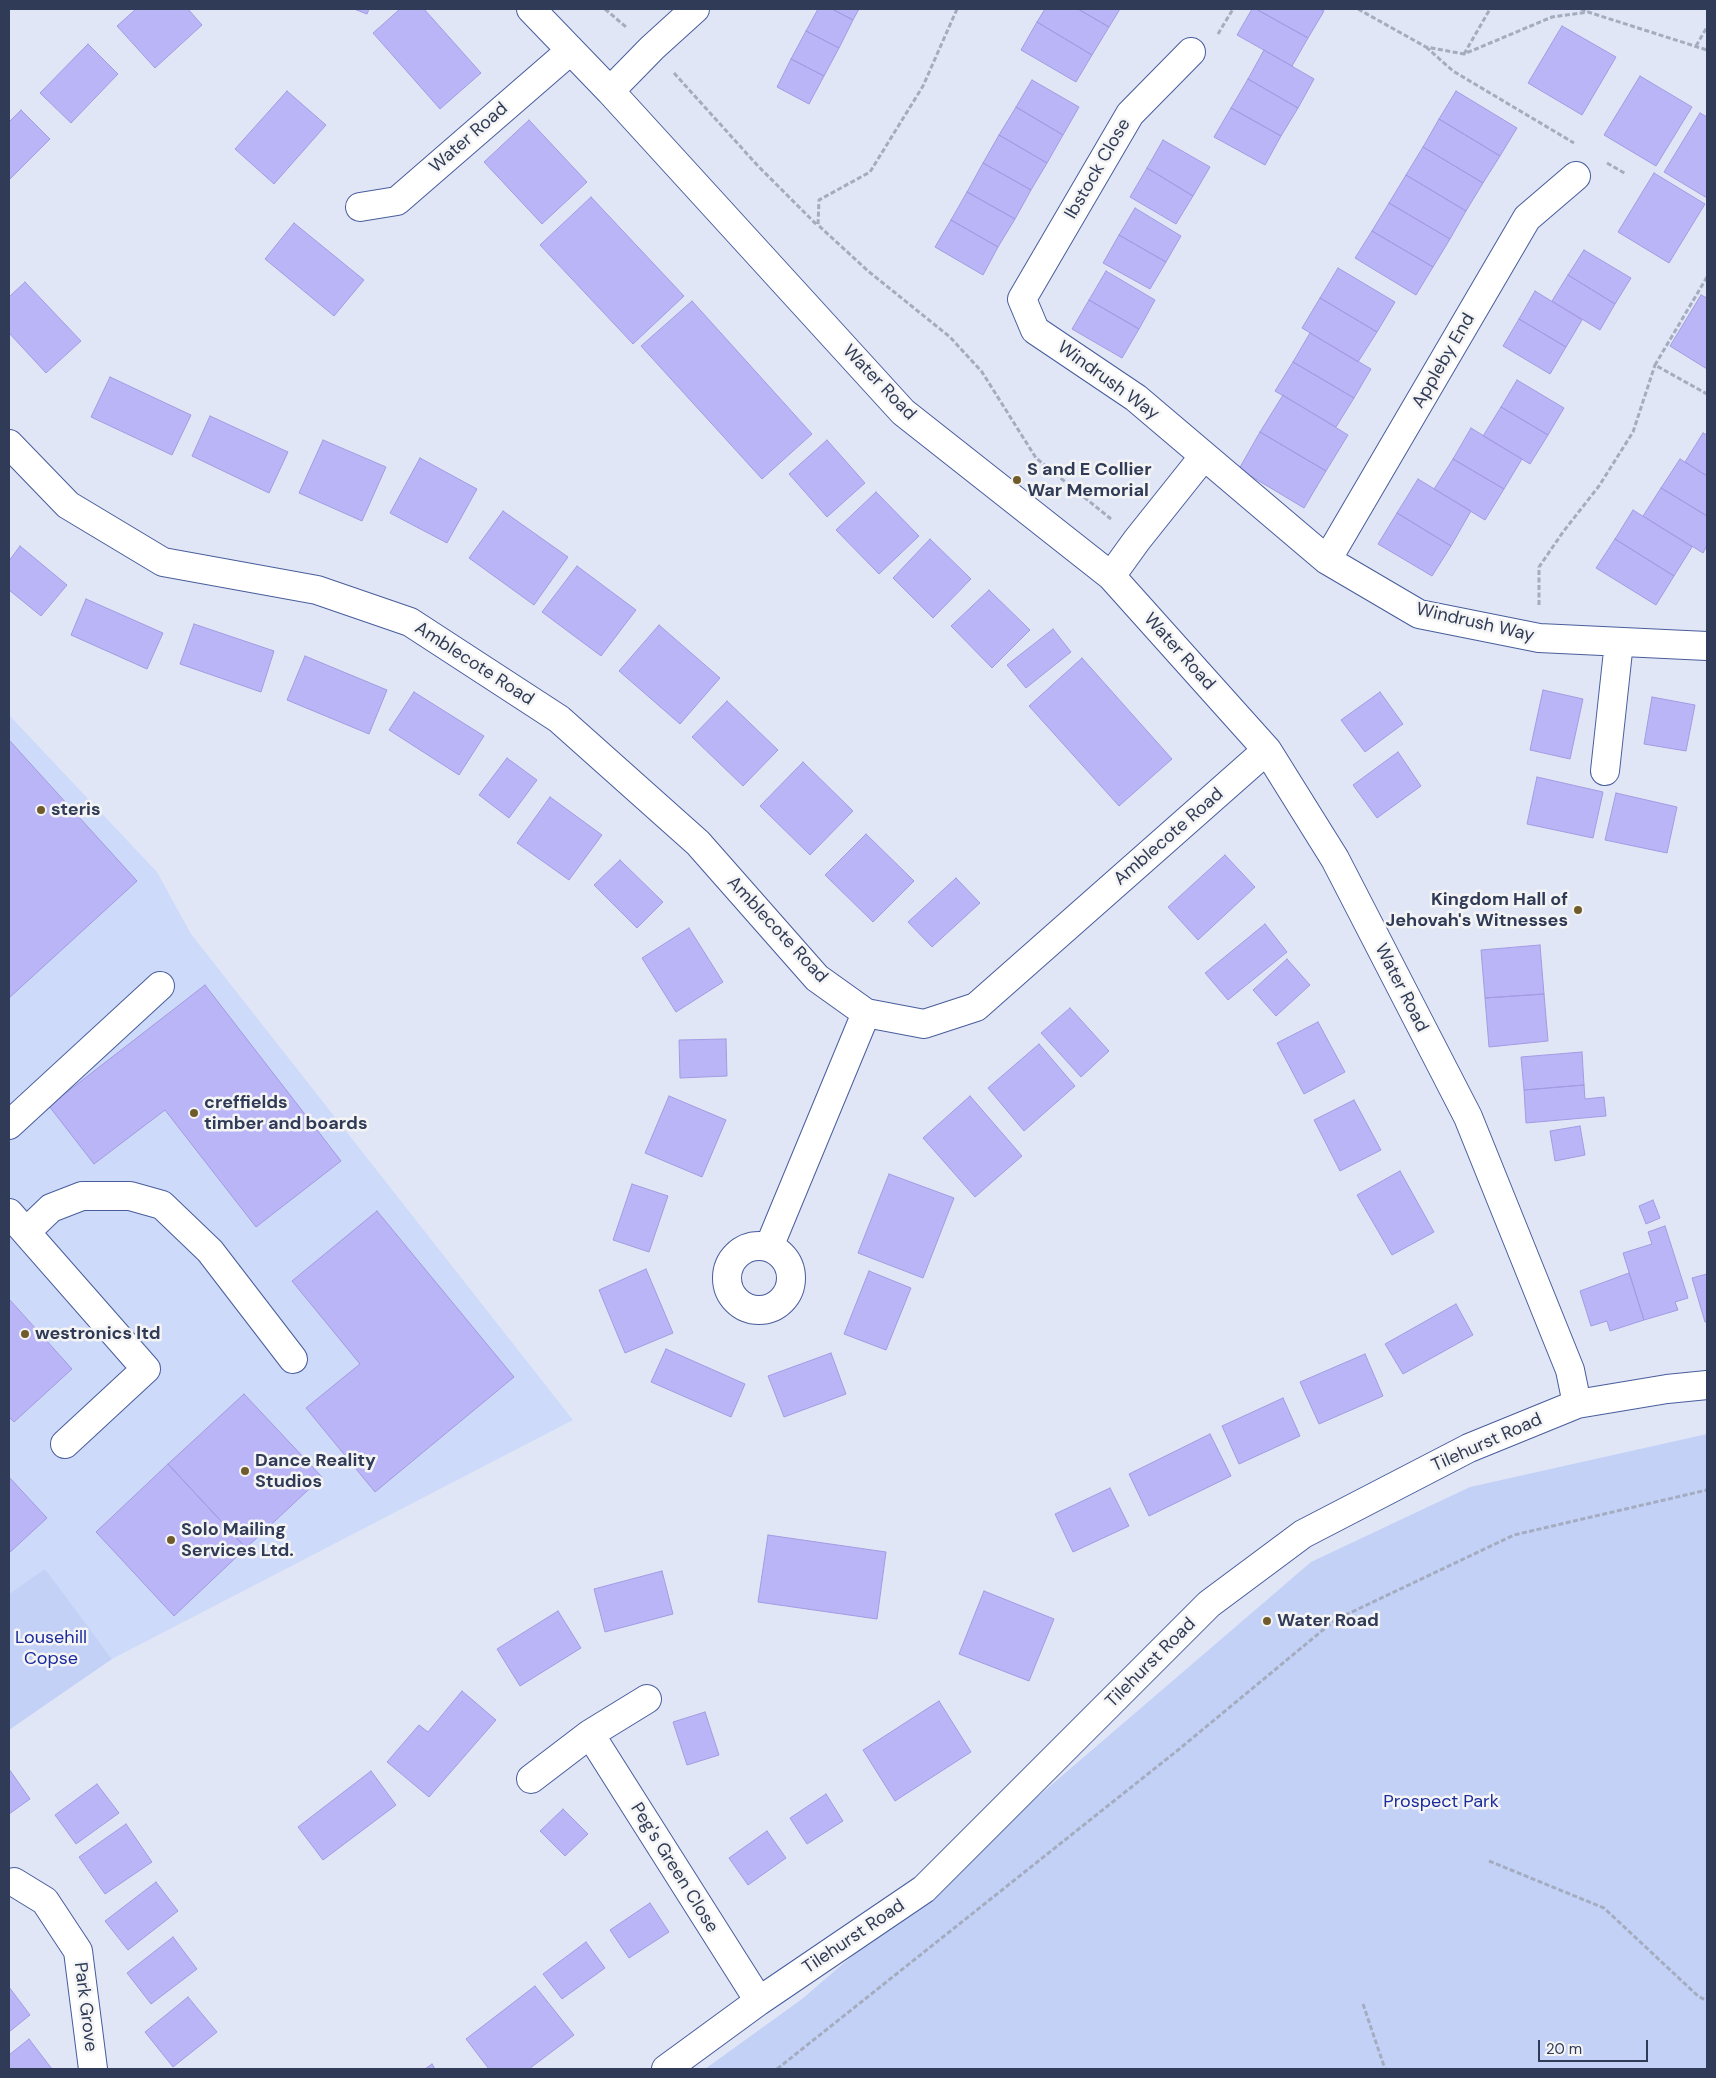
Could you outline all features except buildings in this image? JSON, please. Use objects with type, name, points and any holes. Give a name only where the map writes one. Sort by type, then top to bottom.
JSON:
[{"type":"street","name":"Water Road","points":[[531,9],[610,91],[903,412],[1111,576],[1267,750],[1335,859],[1468,1117],[1570,1370],[1577,1404]]},
{"type":"street","points":[[610,91],[652,48],[695,9]]},
{"type":"street","name":"Water Road","points":[[360,207],[397,201],[570,51]]},
{"type":"street","name":"Ibstock Close","points":[[1022,299],[1130,114],[1191,52]]},
{"type":"street","name":"Appleby End","points":[[1327,560],[1527,218],[1576,176]]},
{"type":"street","name":"Windrush Way","points":[[1022,299],[1035,330],[1136,398],[1327,560],[1419,614],[1539,638],[1707,646]]},
{"type":"street","name":"Amblecote Road","points":[[9,444],[68,505],[163,562],[317,590],[410,622],[559,719],[698,843],[817,978],[866,1013],[924,1024],[976,1007],[1267,750]]},
{"type":"street","points":[[1111,576],[1136,540],[1204,456]]},
{"type":"street","points":[[1605,771],[1619,642]]},
{"type":"street","points":[[9,1125],[160,986]]},
{"type":"street","points":[[769,1247],[866,1013]]},
{"type":"street","points":[[65,1444],[146,1369],[17,1223],[82,1196],[130,1196],[162,1205],[210,1251],[294,1359]]},
{"type":"street","name":"Tilehurst Road","points":[[666,2069],[759,2002],[924,1889],[1210,1604],[1303,1534],[1469,1448],[1577,1404],[1667,1389],[1707,1385]]},
{"type":"street","points":[[530,1779],[590,1734],[647,1699]]},
{"type":"street","name":"Peg's Green Close","points":[[590,1734],[759,2002]]},
{"type":"street","name":"Park Grove","points":[[14,1882],[45,1901],[78,1951],[93,2069]]},
{"type":"path","points":[[605,9],[652,48],[758,166],[818,225],[868,271],[950,337],[982,372],[1036,458],[1136,540]]},
{"type":"path","points":[[818,225],[819,200],[870,172],[923,86],[957,9]]},
{"type":"path","points":[[1358,9],[1426,47],[1453,71],[1575,144]]},
{"type":"path","points":[[1464,54],[1490,9]]},
{"type":"path","points":[[1581,9],[1707,50]]},
{"type":"path","points":[[1426,47],[1464,54],[1552,18],[1588,12]]},
{"type":"path","points":[[1696,46],[1707,27]]},
{"type":"path","points":[[1605,162],[1626,174]]},
{"type":"path","points":[[1539,638],[1539,567],[1563,532],[1599,486],[1632,432],[1655,365],[1707,277]]},
{"type":"path","points":[[1655,365],[1707,394]]},
{"type":"path","points":[[777,2069],[1178,1750],[1334,1620],[1514,1535],[1707,1490]]},
{"type":"path","points":[[1489,1861],[1604,1908],[1698,1996],[1707,2001]]},
{"type":"path","points":[[1363,2004],[1386,2069]]},
{"type":"shaded area","points":[[9,715],[157,872],[191,934],[573,1420],[112,1659],[45,1570],[9,1594]]},
{"type":"green space","name":"Prospect Park","points":[[1707,1434],[1707,2069],[705,2069],[802,1999],[1311,1562],[1470,1487]]},
{"type":"green space","name":"Lousehill Copse","points":[[45,1569],[112,1659],[9,1730],[9,1594]]},
{"type":"place","name":"S and E Collier War Memorial","points":[[1017,480]]},
{"type":"place","name":"steris","points":[[41,810]]},
{"type":"place","name":"Kingdom Hall of Jehovah's Witnesses","points":[[1578,910]]},
{"type":"place","name":"creffields timber and boards","points":[[194,1113]]},
{"type":"place","name":"westronics ltd","points":[[25,1334]]},
{"type":"place","name":"Dance Reality Studios","points":[[245,1471]]},
{"type":"place","name":"Solo Mailing Services Ltd.","points":[[171,1540]]},
{"type":"place","name":"Water Road","points":[[1267,1621]]}]
